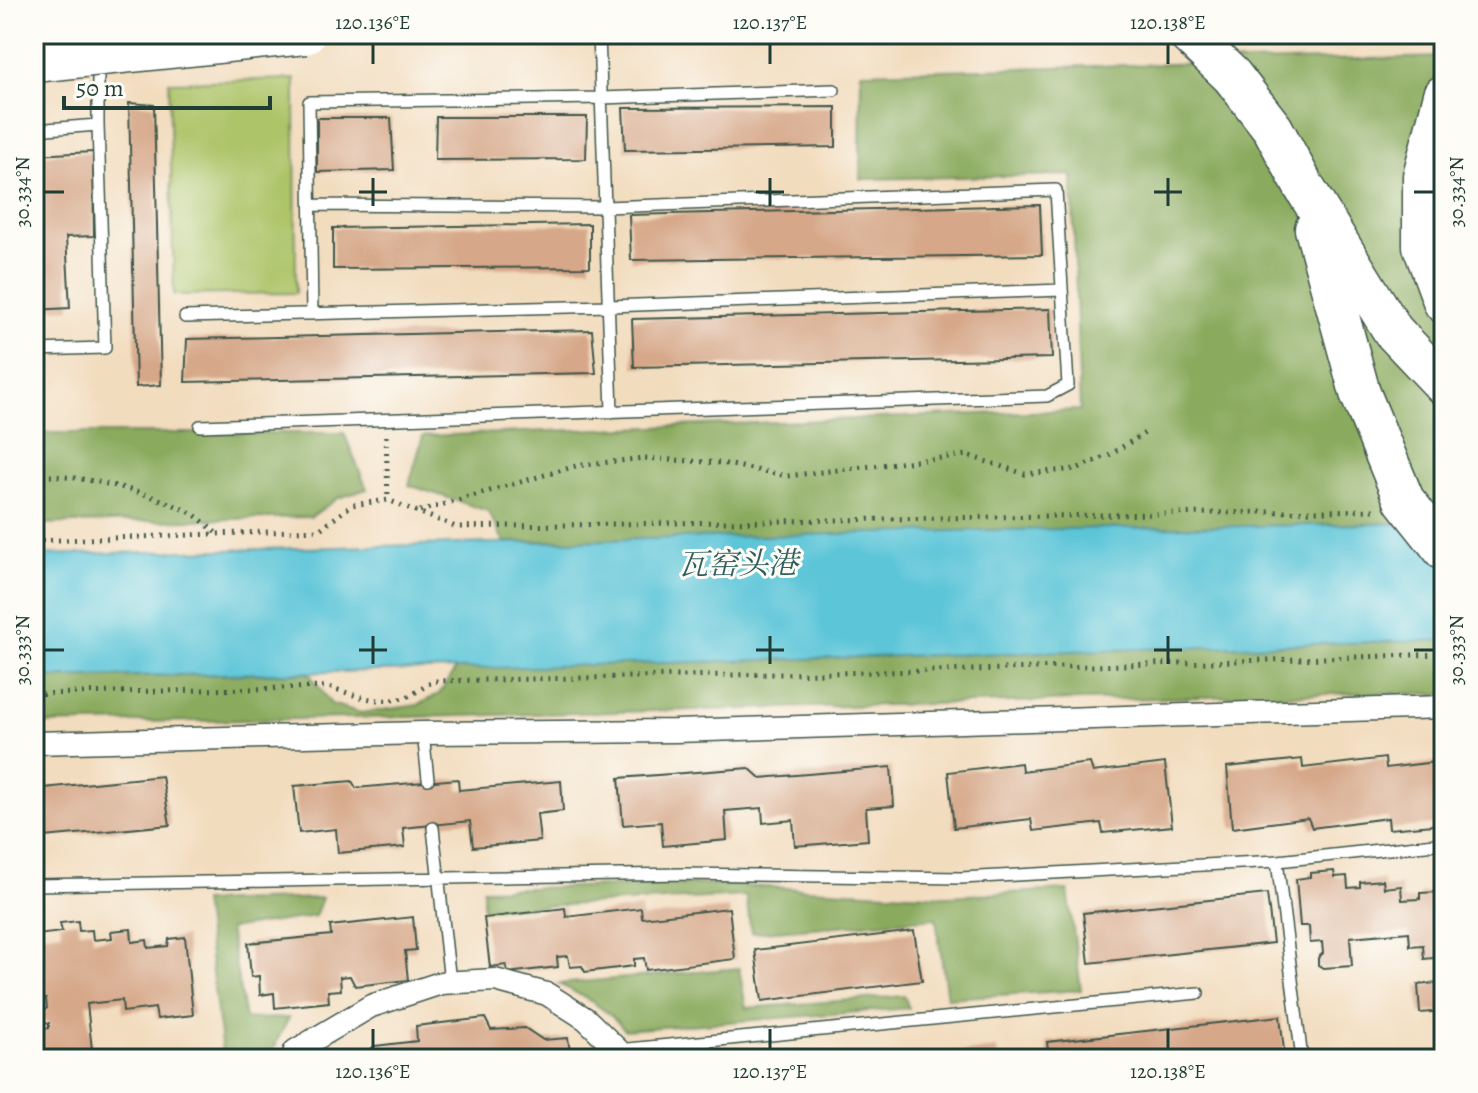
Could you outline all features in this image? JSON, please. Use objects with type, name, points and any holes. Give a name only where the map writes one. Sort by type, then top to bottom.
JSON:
[{"type":"highway","points":[[34,62],[305,34]]},
{"type":"highway","points":[[1188,34],[1232,76],[1273,129],[1304,187],[1393,331],[1444,385]]},
{"type":"highway","points":[[1444,95],[1423,176],[1423,246],[1444,303]]},
{"type":"highway","points":[[1304,187],[1360,393],[1404,500],[1444,550]]},
{"type":"street","points":[[34,743],[690,730],[1444,707]]},
{"type":"street","points":[[292,1059],[295,1051],[371,1006],[450,982],[495,980],[547,994],[586,1019],[620,1054]]},
{"type":"lane","points":[[34,350],[105,348],[98,34]]},
{"type":"lane","points":[[599,34],[612,412]]},
{"type":"lane","points":[[312,314],[309,102],[601,98],[834,90]]},
{"type":"lane","points":[[34,130],[98,125]]},
{"type":"lane","points":[[200,426],[1047,396],[1068,385],[1056,190],[605,207],[311,205]]},
{"type":"lane","points":[[185,317],[1062,290]]},
{"type":"lane","points":[[423,733],[428,779]]},
{"type":"lane","points":[[433,828],[450,982]]},
{"type":"lane","points":[[34,885],[683,874],[961,878],[1277,861],[1444,843]]},
{"type":"lane","points":[[1277,861],[1302,1059]]},
{"type":"lane","points":[[620,1054],[1198,993]]},
{"type":"path","points":[[385,419],[388,500]]},
{"type":"path","points":[[420,511],[576,466],[644,458],[721,463],[787,476],[966,455],[1025,474],[1076,469],[1109,455],[1148,431]]},
{"type":"path","points":[[34,477],[52,474],[150,495],[193,514],[217,533]]},
{"type":"path","points":[[34,541],[319,530],[352,505],[388,500],[456,527],[1378,510]]},
{"type":"path","points":[[34,694],[329,687],[370,700],[388,700],[401,699],[434,681],[975,670],[1444,654]]},
{"type":"green space","points":[[1444,57],[1444,522],[504,542],[488,511],[409,485],[423,436],[1080,410],[1072,175],[860,179],[861,72]]},
{"type":"green space","points":[[295,79],[296,293],[174,295],[169,82]]},
{"type":"green space","points":[[34,433],[344,433],[367,489],[338,498],[311,517],[34,524]]},
{"type":"green space","points":[[1444,640],[1444,694],[1362,693],[34,724],[34,678],[309,673],[331,704],[361,713],[418,705],[439,694],[456,669]]},
{"type":"green space","points":[[705,884],[948,896],[1068,890],[1081,990],[947,998],[936,918],[751,933],[746,896],[483,909],[483,889]]},
{"type":"green space","points":[[322,898],[315,916],[229,929],[245,1019],[289,1018],[267,1059],[223,1059],[203,902]]},
{"type":"green space","points":[[739,968],[746,1008],[904,996],[909,1008],[625,1030],[595,1004],[559,984]]},
{"type":"water","name":"瓦窑头港","points":[[1444,523],[1444,640],[425,670],[34,678],[34,555],[989,530]]},
{"type":"building","points":[[129,103],[154,105],[161,385],[136,387]]},
{"type":"building","points":[[836,107],[836,147],[625,150],[623,108]]},
{"type":"building","points":[[436,117],[587,117],[586,159],[435,160]]},
{"type":"building","points":[[317,118],[391,118],[394,170],[317,172]]},
{"type":"building","points":[[93,152],[94,236],[66,237],[70,308],[34,310],[34,155]]},
{"type":"building","points":[[1040,205],[1042,255],[631,260],[629,215]]},
{"type":"building","points":[[590,224],[590,267],[333,269],[333,228]]},
{"type":"building","points":[[1050,309],[1052,358],[634,367],[632,319]]},
{"type":"building","points":[[592,330],[596,373],[185,382],[187,339]]},
{"type":"building","points":[[1385,758],[1386,768],[1444,761],[1444,824],[1389,829],[1388,818],[1312,828],[1308,818],[1232,828],[1227,767],[1302,759],[1303,768]]},
{"type":"building","points":[[1021,763],[1022,771],[1090,763],[1093,772],[1165,763],[1172,826],[1103,833],[1101,823],[1033,831],[1031,819],[954,828],[948,772]]},
{"type":"building","points":[[891,767],[894,806],[866,808],[868,840],[795,846],[793,820],[763,823],[762,808],[725,811],[727,840],[663,846],[661,822],[623,825],[619,778],[749,768],[760,778]]},
{"type":"building","points":[[162,776],[170,825],[34,838],[34,789]]},
{"type":"building","points":[[458,779],[459,790],[561,781],[563,811],[537,814],[540,841],[473,847],[470,821],[403,828],[405,847],[338,853],[336,829],[299,833],[294,786],[352,781],[356,788]]},
{"type":"building","points":[[1334,871],[1335,877],[1347,876],[1348,888],[1360,887],[1360,882],[1383,880],[1384,888],[1401,886],[1402,900],[1420,899],[1420,893],[1439,892],[1439,897],[1444,897],[1444,957],[1424,959],[1423,945],[1410,946],[1409,932],[1350,937],[1352,966],[1323,968],[1318,965],[1318,958],[1323,953],[1322,942],[1310,943],[1309,926],[1300,926],[1296,879],[1310,877],[1310,873]]},
{"type":"building","points":[[1267,894],[1273,943],[1089,963],[1083,913]]},
{"type":"building","points":[[565,908],[566,917],[641,908],[642,918],[729,908],[735,959],[646,970],[644,958],[634,959],[634,966],[585,972],[582,966],[570,967],[568,956],[557,957],[558,967],[507,973],[506,965],[490,967],[484,918]]},
{"type":"building","points":[[413,917],[416,950],[405,951],[408,980],[355,986],[350,976],[340,977],[341,990],[328,991],[329,1002],[275,1008],[274,993],[260,995],[259,976],[251,977],[248,943],[331,935],[330,926]]},
{"type":"building","points":[[78,921],[79,931],[92,930],[93,940],[112,938],[111,931],[131,929],[132,942],[147,940],[148,948],[168,946],[169,939],[185,937],[193,1015],[157,1019],[155,1008],[123,1012],[122,1000],[87,1004],[93,1059],[37,1059],[34,1030],[49,1028],[49,1023],[42,1021],[41,1013],[47,1008],[46,999],[34,1000],[34,924],[37,935],[62,932],[60,923]]},
{"type":"building","points":[[914,931],[922,981],[762,1001],[755,950]]},
{"type":"building","points":[[1444,982],[1444,1011],[1420,1013],[1418,985]]},
{"type":"building","points":[[1280,1016],[1285,1059],[1049,1059],[1047,1042]]},
{"type":"building","points":[[485,1018],[491,1030],[525,1028],[543,1040],[568,1038],[571,1059],[356,1059],[375,1046],[417,1041],[416,1026]]},
{"type":"building","points":[[997,1049],[998,1059],[917,1059],[917,1057]]}]
